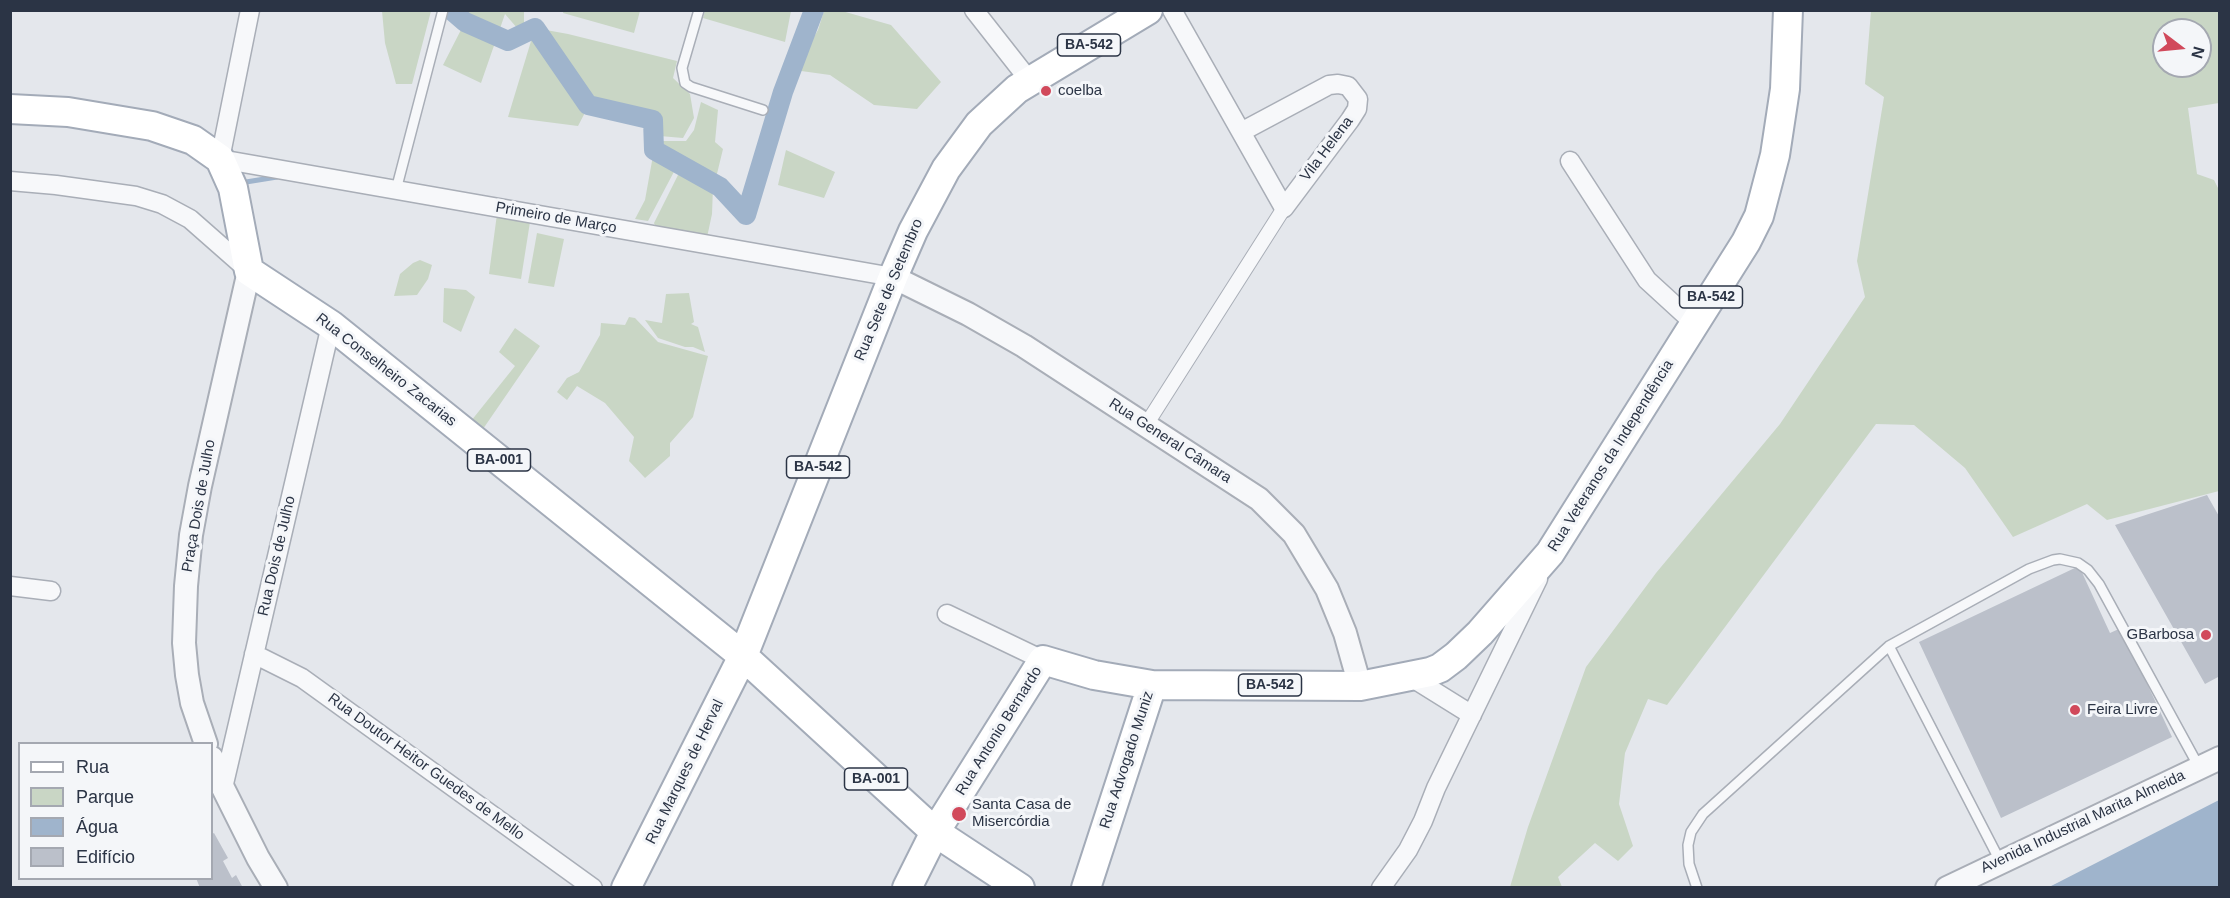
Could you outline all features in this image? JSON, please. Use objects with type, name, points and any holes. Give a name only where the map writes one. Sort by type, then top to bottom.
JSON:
[{"type":"main road","name":"Rua Sete de Setembro","points":[[743,656],[893,277],[929,200],[963,143],[996,107],[1029,80],[1148,10]]},
{"type":"main road","name":"Rua Veteranos da Independência","points":[[1550,553],[1746,242],[1759,216],[1775,155],[1785,89],[1788,10]]},
{"type":"main road","points":[[10,109],[68,112],[152,126],[193,140],[220,159],[233,188],[249,271]]},
{"type":"main road","name":"Rua Conselheiro Zacarias","points":[[249,271],[331,325],[743,656]]},
{"type":"main road","name":"Rua Advogado Muniz","points":[[1086,888],[1152,685],[1360,686],[1411,678],[1440,668],[1456,656],[1480,633],[1550,553]]},
{"type":"main road","name":"BA-001","points":[[743,656],[935,832],[1020,888]]},
{"type":"main road","name":"Rua Marques de Herval","points":[[626,888],[743,656]]},
{"type":"main road","points":[[1043,660],[1094,675],[1152,685]]},
{"type":"main road","name":"Rua Antonio Bernardo","points":[[908,888],[935,832],[1043,660]]},
{"type":"street","points":[[220,159],[250,10]]},
{"type":"street","points":[[974,10],[1029,80]]},
{"type":"street","points":[[1146,424],[1284,208],[1172,10]]},
{"type":"street","name":"Vila Helena","points":[[1241,132],[1329,85],[1342,84],[1351,88],[1357,95],[1359,104],[1350,120],[1284,208]]},
{"type":"street","name":"Primeiro de Março","points":[[220,159],[893,277]]},
{"type":"street","points":[[1570,161],[1647,280],[1694,322]]},
{"type":"street","name":"BA-001","points":[[10,182],[136,196],[162,204],[190,219],[249,271]]},
{"type":"street","name":"Praça Dois de Julho","points":[[205,742],[192,703],[187,675],[184,644],[186,586],[191,535],[200,486],[249,271]]},
{"type":"street","name":"Rua General Câmara","points":[[893,277],[968,314],[1024,346],[1259,499],[1294,534],[1327,590],[1345,633],[1360,686]]},
{"type":"street","name":"Rua Dois de Julho","points":[[223,788],[331,325]]},
{"type":"street","name":"Rua Veteranos da Independência","points":[[1381,888],[1408,850],[1550,553]]},
{"type":"street","points":[[10,586],[51,591]]},
{"type":"street","points":[[947,614],[1043,660]]},
{"type":"street","name":"Rua Doutor Heitor Guedes de Mello","points":[[254,654],[302,678],[593,888]]},
{"type":"street","points":[[1411,678],[1472,715]]},
{"type":"street","name":"Avenida Industrial Marita Almeida","points":[[1947,888],[2220,758]]},
{"type":"street","points":[[213,761],[223,788],[258,858],[276,888]]},
{"type":"lane","points":[[396,190],[443,10]]},
{"type":"lane","points":[[699,10],[682,68],[685,83],[763,110]]},
{"type":"lane","points":[[1697,888],[1689,864],[1688,845],[1697,819],[1889,646],[2029,570],[2060,558],[2078,563],[2088,570],[2104,591],[2199,767]]},
{"type":"lane","points":[[1889,646],[2000,861]]},
{"type":"green space","points":[[467,10],[524,11],[524,36],[505,14],[481,83],[443,65],[465,22]]},
{"type":"green space","points":[[564,10],[640,11],[634,33],[563,13]]},
{"type":"green space","points":[[705,10],[791,11],[785,42],[703,18]]},
{"type":"green space","points":[[382,11],[431,11],[412,84],[396,84],[385,43]]},
{"type":"green space","points":[[824,11],[842,11],[891,25],[941,82],[917,109],[874,105],[830,75],[794,70],[818,30]]},
{"type":"green space","points":[[1871,11],[2219,11],[2219,103],[2188,108],[2197,174],[2214,180],[2219,190],[2219,491],[2107,520],[2087,504],[2013,537],[1965,468],[1914,425],[1876,424],[1667,705],[1648,699],[1625,753],[1619,804],[1633,846],[1618,861],[1595,843],[1558,877],[1562,887],[1510,887],[1528,827],[1586,667],[1656,573],[1780,424],[1865,297],[1857,261],[1884,97],[1865,84]]},
{"type":"green space","points":[[535,28],[677,61],[673,78],[690,94],[694,118],[683,138],[648,135],[653,120],[635,112],[589,105],[578,126],[508,117]]},
{"type":"green space","points":[[701,102],[718,110],[715,142],[723,149],[715,182],[685,168],[667,150],[654,147],[650,141],[686,141],[694,130]]},
{"type":"green space","points":[[654,150],[671,156],[677,166],[648,221],[635,219],[645,200]]},
{"type":"green space","points":[[786,150],[835,172],[824,198],[778,185]]},
{"type":"green space","points":[[679,173],[713,187],[712,214],[706,242],[658,233],[654,223]]},
{"type":"green space","points":[[497,214],[530,222],[521,279],[489,274]]},
{"type":"green space","points":[[537,233],[564,239],[554,287],[528,283]]},
{"type":"green space","points":[[420,260],[432,265],[428,279],[417,295],[394,296],[400,274]]},
{"type":"green space","points":[[444,288],[466,290],[475,297],[461,332],[443,322]]},
{"type":"green space","points":[[689,293],[694,322],[691,324],[698,327],[705,352],[658,338],[645,320],[662,323],[666,294]]},
{"type":"green space","points":[[629,317],[635,318],[658,342],[708,356],[693,417],[670,443],[670,456],[645,478],[629,461],[634,437],[605,403],[577,386],[567,400],[557,392],[567,378],[579,372],[600,335],[601,323],[625,325]]},
{"type":"green space","points":[[515,328],[540,346],[483,429],[471,421],[515,366],[499,352]]},
{"type":"water","points":[[2219,800],[2219,887],[2049,887],[2059,882]]},
{"type":"building","points":[[2207,495],[2220,518],[2220,676],[2205,684],[2115,525]]},
{"type":"building","points":[[2079,566],[2110,633],[2121,628],[2172,737],[2001,818],[1919,642]]},
{"type":"building","points":[[213,834],[228,858],[223,861],[232,878],[236,875],[243,888],[200,888],[197,880],[213,880]]},
{"type":"waterway","points":[[451,10],[465,22],[508,41],[535,28],[588,105],[653,120],[654,150],[720,187],[746,215]]},
{"type":"waterway","points":[[746,215],[783,92],[814,10]]},
{"type":"waterway","points":[[246,182],[277,177]]},
{"type":"place","name":"coelba","points":[[1046,91]]},
{"type":"place","name":"GBarbosa","points":[[2206,635]]},
{"type":"place","name":"Feira Livre","points":[[2075,710]]},
{"type":"place","name":"Santa Casa de Misercórdia","points":[[959,814]]}]
